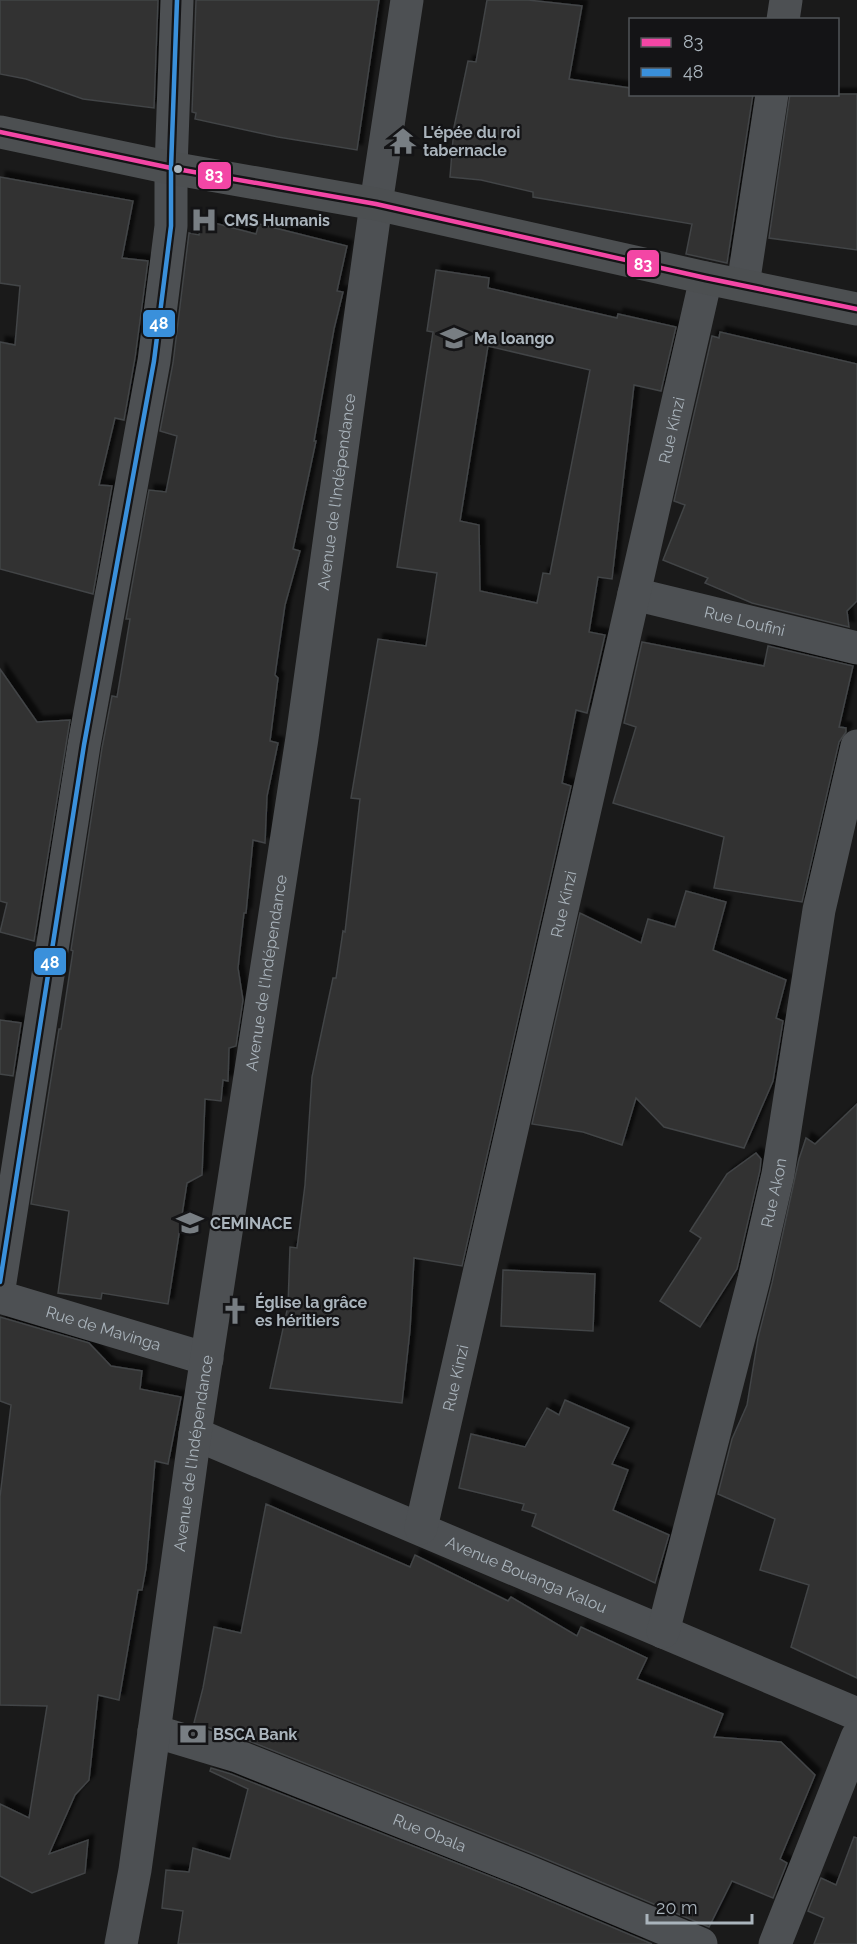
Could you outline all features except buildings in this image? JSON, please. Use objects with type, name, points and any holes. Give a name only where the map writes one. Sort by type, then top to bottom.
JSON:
[{"type":"main road","points":[[0,132],[171,168],[376,204],[706,278],[857,309]]},
{"type":"street","points":[[0,1282],[84,745],[154,361],[171,226],[177,0]]},
{"type":"street","name":"Avenue de l'Indépendance","points":[[121,1944],[135,1870],[195,1434],[302,738],[376,204],[407,0]]},
{"type":"street","points":[[783,18],[786,0]]},
{"type":"street","points":[[743,285],[772,96]]},
{"type":"street","name":"Rue Kinzi","points":[[421,1528],[706,278]]},
{"type":"street","name":"Rue Loufini","points":[[634,594],[857,648]]},
{"type":"street","name":"Rue Akon","points":[[663,1632],[754,1279],[778,1174],[819,910],[857,746]]},
{"type":"street","name":"Rue de Mavinga","points":[[0,1297],[207,1359]]},
{"type":"street","name":"Avenue Bouanga Kalou","points":[[195,1434],[857,1714]]},
{"type":"street","name":"Rue Obala","points":[[154,1731],[237,1756],[524,1870],[702,1944]]},
{"type":"street","points":[[775,1944],[857,1737]]},
{"type":"transit line","name":"48","points":[[0,1282],[84,745],[154,361],[171,226],[177,0]]},
{"type":"transit line","name":"83","points":[[0,132],[171,168],[376,204],[706,278],[857,309]]},
{"type":"place","name":"L'épée du roi tabernacle","points":[[403,141]]},
{"type":"place","name":"CMS Humanis","points":[[204,220]]},
{"type":"place","name":"Ma loango","points":[[454,338]]},
{"type":"place","name":"CEMINACE","points":[[190,1223]]},
{"type":"place","name":"Église la grâce es héritiers","points":[[235,1311]]},
{"type":"place","name":"BSCA Bank","points":[[193,1734]]}]
